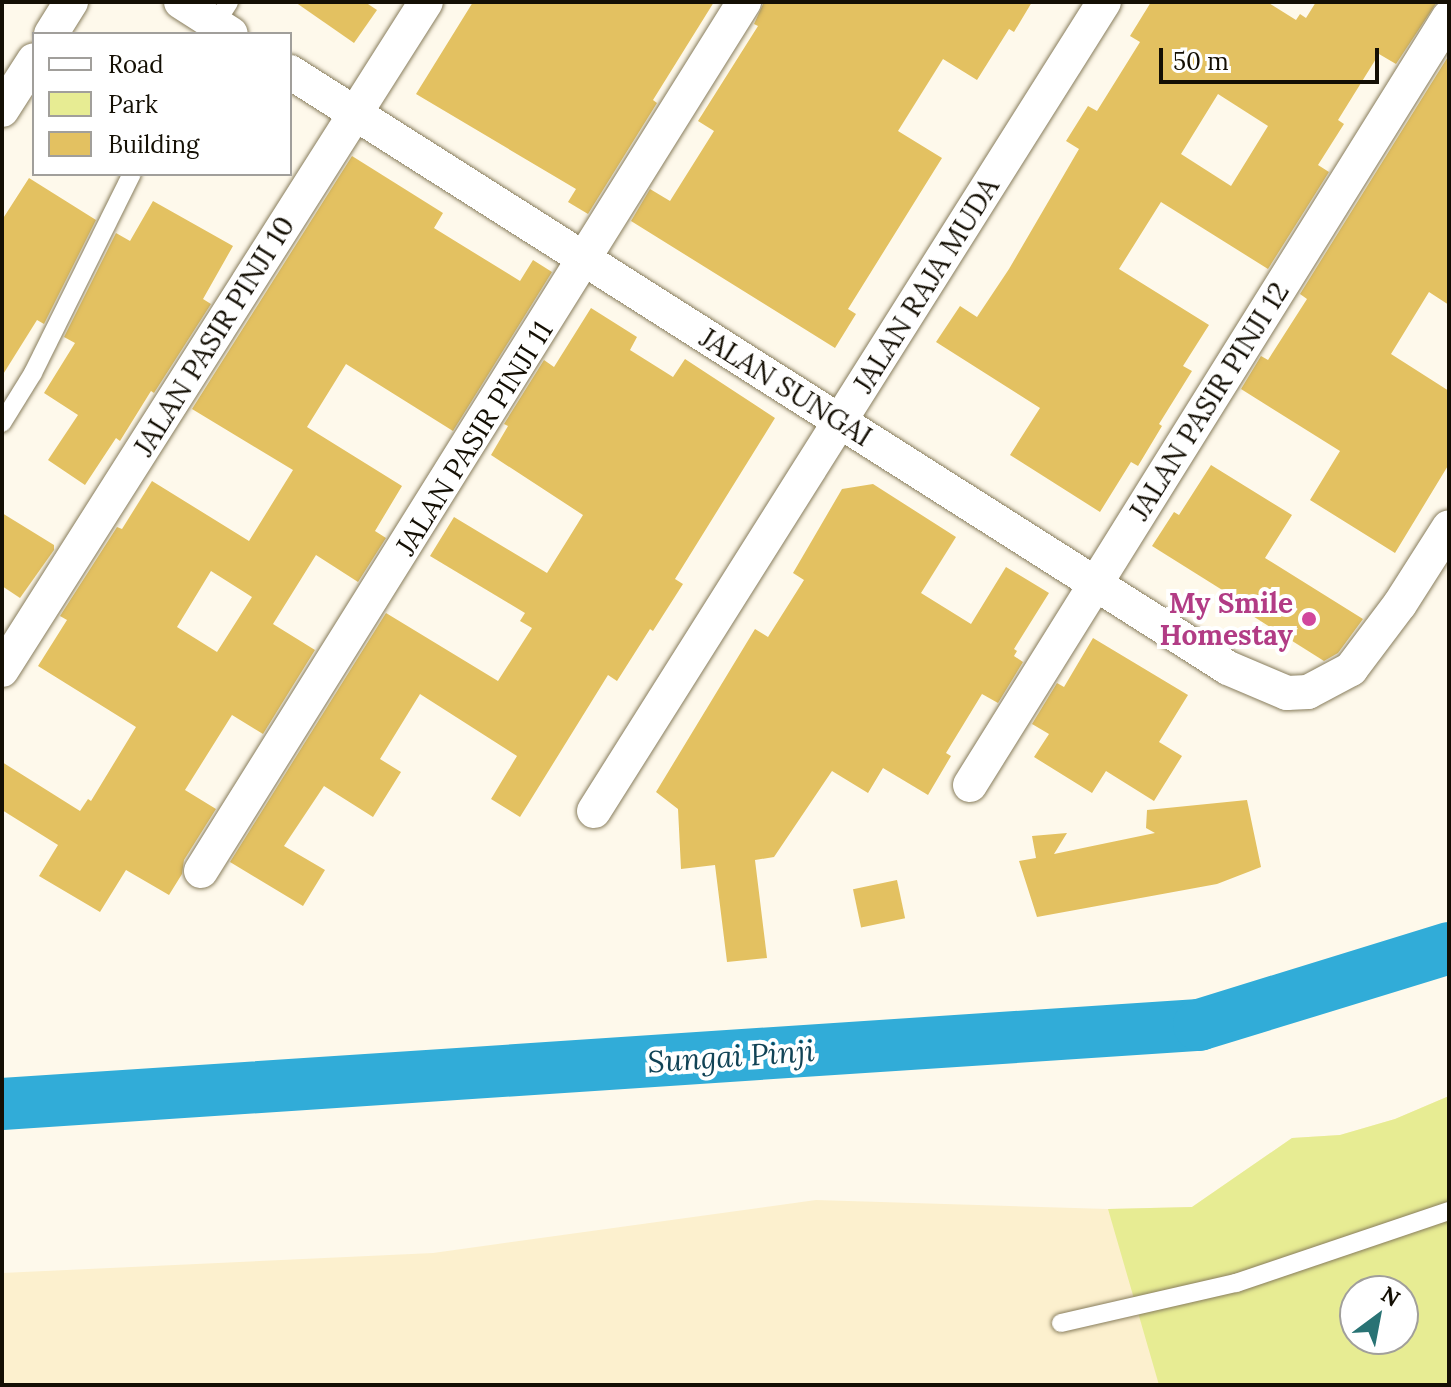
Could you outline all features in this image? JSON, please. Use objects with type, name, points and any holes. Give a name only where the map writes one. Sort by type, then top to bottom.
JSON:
[{"type":"street","points":[[52,32],[71,2]]},
{"type":"street","points":[[181,2],[221,23]]},
{"type":"street","name":"JALAN PASIR PINJI 10","points":[[2,670],[426,2]]},
{"type":"street","name":"JALAN PASIR PINJI 11","points":[[201,871],[586,260],[744,2]]},
{"type":"street","name":"JALAN RAJA MUDA","points":[[594,811],[1104,2]]},
{"type":"street","name":"JALAN PASIR PINJI 12","points":[[970,785],[1449,17]]},
{"type":"street","points":[[2,110],[32,63]]},
{"type":"street","name":"JALAN SUNGAI","points":[[292,73],[1228,668],[1287,693],[1308,692],[1351,669],[1400,604],[1449,527]]},
{"type":"lane","points":[[2,423],[33,373],[131,176]]},
{"type":"lane","points":[[1061,1323],[1236,1283],[1449,1211]]},
{"type":"shaded area","points":[[1449,1096],[1449,1385],[2,1385],[2,1273],[433,1253],[816,1200],[1108,1209],[1192,1207],[1292,1138],[1340,1135],[1395,1119]]},
{"type":"green space","points":[[1449,1096],[1449,1385],[1159,1385],[1108,1209],[1192,1207],[1292,1138],[1340,1135],[1395,1119]]},
{"type":"building","points":[[295,2],[365,2],[377,10],[354,43]]},
{"type":"building","points":[[473,2],[714,2],[653,100],[657,103],[588,214],[568,202],[576,189],[416,94]]},
{"type":"building","points":[[764,2],[1032,2],[1014,32],[1009,29],[977,80],[943,59],[898,131],[942,158],[848,309],[856,314],[835,348],[631,221],[650,189],[670,201],[714,131],[698,121],[758,26],[754,24]]},
{"type":"building","points":[[1151,2],[1267,2],[1296,20],[1300,14],[1306,18],[1316,2],[1437,2],[1396,64],[1379,54],[1338,120],[1344,124],[1318,165],[1329,172],[1268,269],[1161,202],[1119,269],[1209,325],[1183,366],[1192,371],[1159,424],[1162,426],[1138,466],[1131,462],[1100,512],[1010,455],[1040,408],[936,342],[960,306],[977,317],[1009,269],[1079,149],[1066,141],[1088,106],[1097,111],[1140,42],[1130,36]],"holes":[[[1218,94],[1268,126],[1231,186],[1181,154]]]},
{"type":"building","points":[[1449,55],[1449,305],[1429,292],[1391,354],[1449,391],[1449,464],[1395,553],[1310,500],[1340,451],[1241,389],[1261,356],[1268,360],[1307,299],[1300,294]]},
{"type":"building","points":[[352,156],[443,213],[434,228],[520,281],[533,260],[552,272],[453,431],[346,364],[307,427],[402,486],[375,531],[386,538],[358,582],[316,555],[273,624],[315,650],[263,734],[232,715],[185,790],[216,809],[184,860],[182,874],[169,895],[126,870],[100,912],[39,876],[58,845],[2,810],[2,762],[80,811],[88,799],[91,801],[136,727],[38,666],[67,620],[60,616],[117,527],[122,529],[152,481],[249,541],[293,470],[192,409]],"holes":[[[211,571],[252,597],[217,652],[177,627]]]},
{"type":"building","points":[[29,178],[96,220],[44,324],[37,320],[2,376],[2,220]]},
{"type":"building","points":[[153,201],[233,246],[203,299],[211,304],[154,393],[151,391],[120,441],[116,438],[85,485],[48,460],[78,415],[44,393],[75,343],[64,337],[116,233],[130,241]]},
{"type":"building","points":[[591,308],[637,337],[630,350],[673,377],[685,359],[775,418],[675,579],[683,584],[653,631],[650,629],[617,681],[608,675],[520,817],[491,799],[517,756],[420,694],[380,759],[401,772],[373,817],[324,786],[284,846],[325,870],[303,906],[230,862],[386,613],[498,681],[532,628],[520,621],[525,613],[430,556],[454,517],[547,573],[583,515],[491,455],[508,426],[504,424],[544,360],[554,367]]},
{"type":"building","points":[[1211,465],[1292,515],[1265,558],[1363,619],[1338,653],[1324,661],[1248,613],[1251,608],[1152,546],[1174,512],[1179,515]]},
{"type":"building","points":[[873,484],[956,537],[921,593],[971,624],[1006,567],[1049,593],[1014,649],[1017,651],[1014,656],[1023,662],[998,703],[982,694],[946,753],[951,756],[928,795],[883,768],[868,793],[832,771],[774,857],[755,860],[767,958],[727,962],[715,865],[681,869],[678,809],[656,792],[755,629],[768,637],[804,580],[793,573],[842,489]]},
{"type":"building","points":[[2,513],[54,545],[54,550],[20,598],[2,586]]},
{"type":"building","points":[[1093,638],[1188,695],[1159,742],[1182,756],[1154,801],[1106,771],[1092,793],[1034,757],[1049,734],[1032,724],[1057,683],[1064,687]]},
{"type":"building","points":[[1247,800],[1261,867],[1217,884],[1037,917],[1019,861],[1036,858],[1032,836],[1067,833],[1054,854],[1155,833],[1146,828],[1147,810]]},
{"type":"building","points":[[897,880],[905,918],[861,928],[853,889]]},
{"type":"waterway","name":"Sungai Pinji","points":[[2,1104],[1199,1025],[1449,948]]},
{"type":"place","name":"My Smile Homestay","points":[[1309,619]]}]
